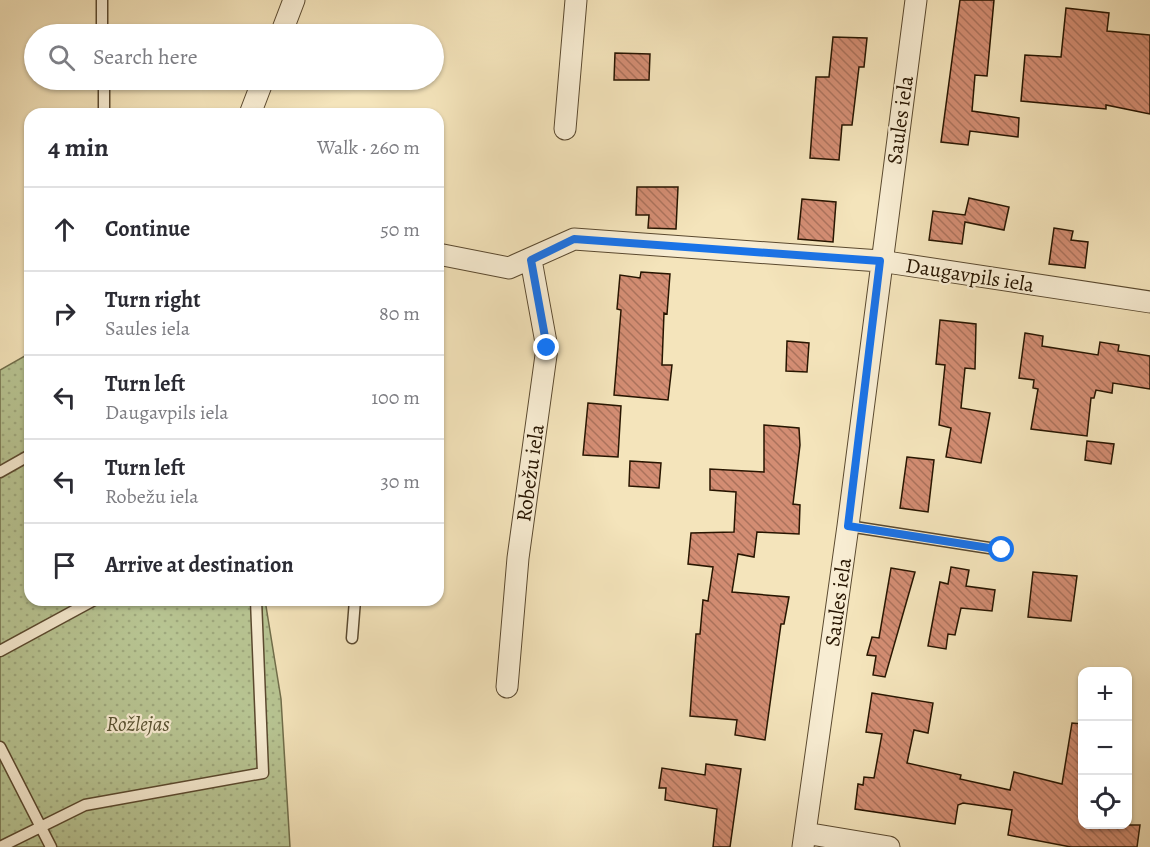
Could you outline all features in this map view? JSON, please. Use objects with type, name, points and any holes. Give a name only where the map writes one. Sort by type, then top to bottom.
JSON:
[{"type":"street","points":[[285,24],[294,0]]},
{"type":"street","points":[[565,129],[576,0]]},
{"type":"street","name":"Saules iela","points":[[804,840],[848,526],[880,261],[916,0]]},
{"type":"street","points":[[252,108],[259,90]]},
{"type":"street","name":"Daugavpils iela","points":[[444,255],[509,268],[574,239],[880,261],[1150,302]]},
{"type":"street","name":"Robežu iela","points":[[507,687],[518,558],[547,348],[531,260]]},
{"type":"street","points":[[804,840],[889,847]]},
{"type":"lane","points":[[102,0],[102,24]]},
{"type":"lane","points":[[104,90],[104,108]]},
{"type":"lane","points":[[0,472],[24,458]]},
{"type":"lane","points":[[848,526],[1002,550]]},
{"type":"lane","points":[[0,651],[83,606]]},
{"type":"lane","points":[[0,847],[85,805],[263,773],[256,606]]},
{"type":"lane","points":[[352,638],[355,606]]},
{"type":"lane","points":[[0,747],[51,847]]},
{"type":"green space","name":"Rožlejas","points":[[24,356],[24,606],[266,606],[281,699],[290,847],[0,847],[0,370]]},
{"type":"building","points":[[960,0],[994,0],[987,76],[975,75],[972,111],[1019,118],[1018,137],[970,131],[968,145],[941,142]]},
{"type":"building","points":[[1066,8],[1109,13],[1107,31],[1150,35],[1150,114],[1106,105],[1106,109],[1021,101],[1025,55],[1061,57]]},
{"type":"building","points":[[833,37],[867,38],[864,67],[859,67],[852,125],[842,125],[839,160],[810,158],[816,77],[829,77]]},
{"type":"building","points":[[615,53],[650,54],[649,80],[614,80]]},
{"type":"building","points":[[637,187],[678,187],[676,229],[648,228],[649,215],[636,215]]},
{"type":"building","points":[[969,198],[1009,207],[1004,230],[965,222],[962,244],[929,240],[933,211],[965,215]]},
{"type":"building","points":[[802,199],[836,202],[833,242],[798,239]]},
{"type":"building","points":[[1054,228],[1073,231],[1071,240],[1088,242],[1085,268],[1049,264]]},
{"type":"building","points":[[641,272],[670,274],[667,314],[664,313],[662,365],[672,365],[668,400],[614,395],[621,310],[617,309],[620,275],[640,278]]},
{"type":"building","points":[[940,320],[976,324],[975,369],[965,368],[961,408],[990,413],[981,463],[946,457],[951,428],[939,425],[945,365],[936,364]]},
{"type":"building","points":[[1025,333],[1043,336],[1042,346],[1098,355],[1100,342],[1119,345],[1118,351],[1150,356],[1150,389],[1113,383],[1112,393],[1096,390],[1094,398],[1091,398],[1087,436],[1031,429],[1038,389],[1033,388],[1034,380],[1019,378]]},
{"type":"building","points":[[787,341],[809,343],[807,372],[786,371]]},
{"type":"building","points":[[588,403],[621,406],[618,457],[583,455]]},
{"type":"building","points":[[764,425],[799,428],[800,445],[793,504],[800,505],[799,534],[757,532],[754,557],[738,554],[732,592],[789,597],[784,624],[781,624],[765,740],[735,735],[737,720],[690,716],[696,634],[700,634],[703,600],[708,601],[713,567],[688,564],[691,533],[734,532],[736,492],[710,490],[710,469],[764,472]]},
{"type":"building","points":[[1087,441],[1114,444],[1111,464],[1085,460]]},
{"type":"building","points":[[907,457],[934,460],[928,512],[900,508]]},
{"type":"building","points":[[630,461],[661,463],[659,488],[629,486]]},
{"type":"building","points":[[951,567],[969,570],[966,586],[995,590],[992,611],[961,608],[955,635],[948,634],[946,649],[928,646],[940,582],[948,584]]},
{"type":"building","points":[[891,568],[915,572],[885,677],[873,675],[876,656],[867,655],[872,637],[879,638]]},
{"type":"building","points":[[1033,572],[1077,576],[1071,621],[1028,617]]},
{"type":"building","points":[[872,693],[933,703],[928,733],[914,730],[907,763],[961,775],[960,779],[1010,790],[1014,772],[1062,784],[1072,723],[1078,724],[1078,829],[1132,829],[1132,825],[1140,825],[1137,847],[1071,847],[1008,835],[1012,810],[963,803],[958,805],[955,824],[855,809],[858,784],[863,785],[864,777],[874,778],[882,734],[866,732]]},
{"type":"building","points":[[706,764],[741,769],[730,847],[713,847],[717,809],[665,800],[666,788],[659,788],[662,768],[705,775]]},
{"type":"route","points":[[547,348],[531,260],[574,239],[880,261],[848,526],[1002,550]]}]
